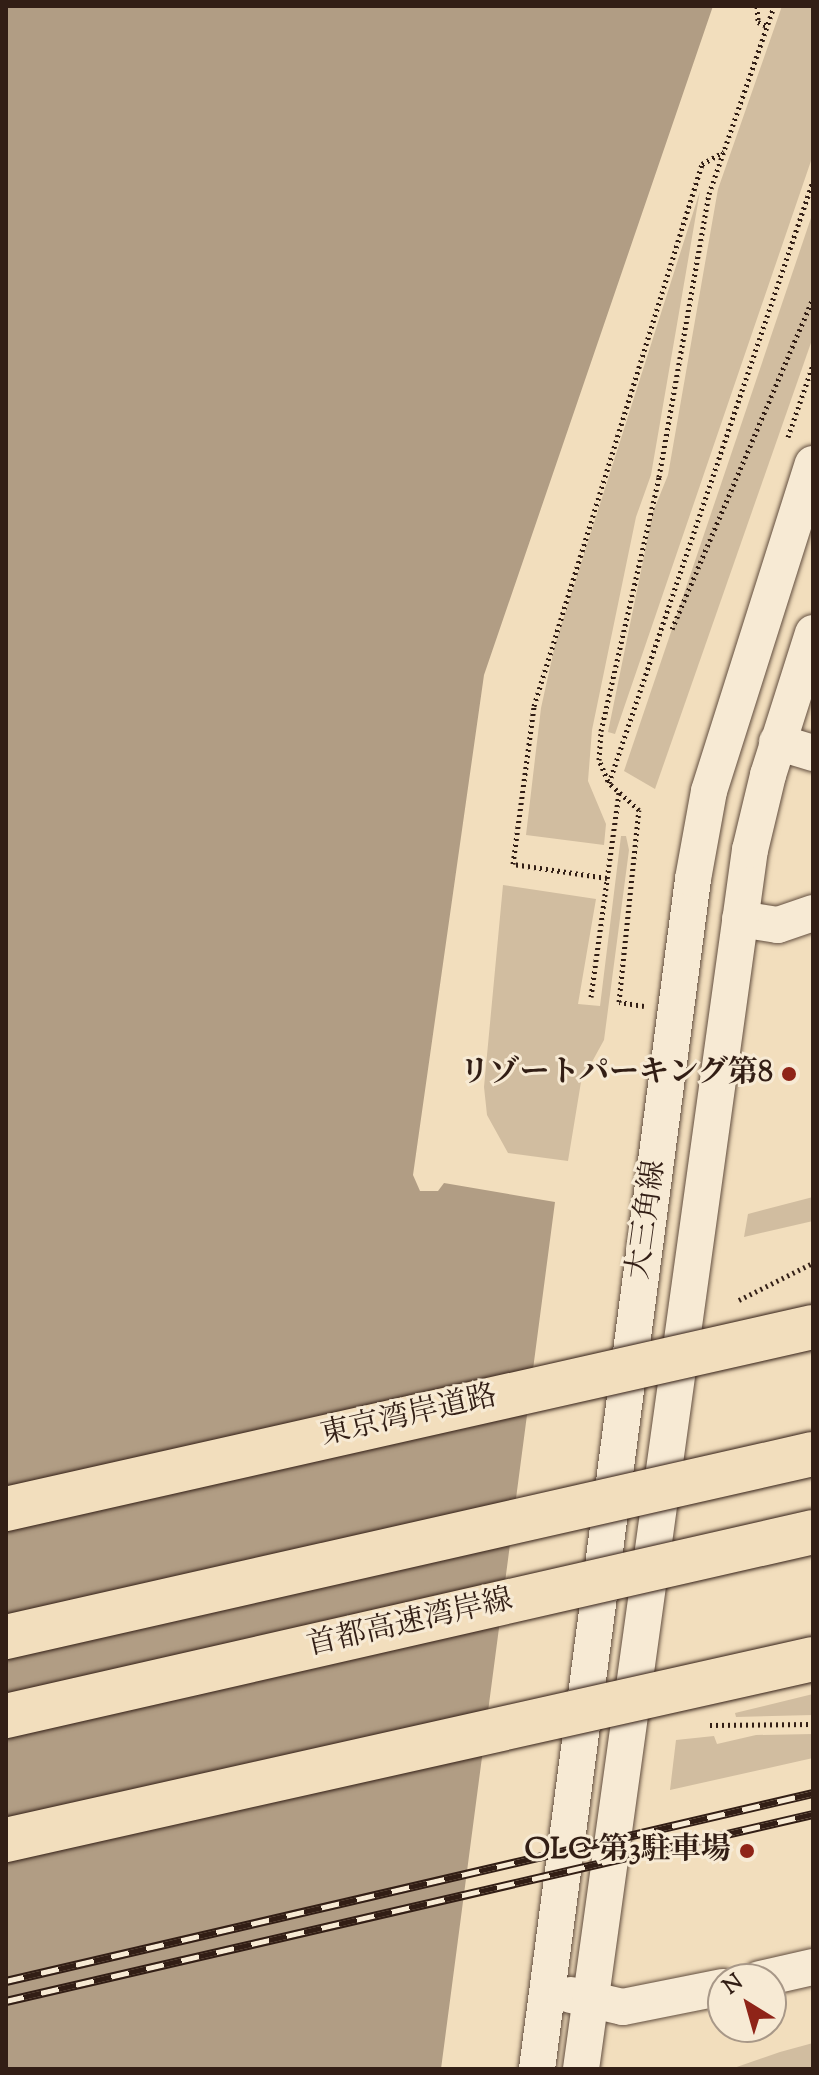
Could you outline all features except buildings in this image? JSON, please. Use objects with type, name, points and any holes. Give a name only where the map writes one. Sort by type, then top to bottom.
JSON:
[{"type":"highway","name":"東京湾岸道路","points":[[6,1509],[813,1327]]},
{"type":"highway","points":[[6,1637],[813,1454]]},
{"type":"highway","name":"首都高速湾岸線","points":[[6,1716],[813,1532]]},
{"type":"highway","points":[[6,1840],[813,1659]]},
{"type":"street","name":"大三角線","points":[[537,2069],[693,879],[709,791],[813,464]]},
{"type":"street","name":"大三角線","points":[[581,2069],[593,2001],[750,850],[777,742],[813,633]]},
{"type":"street","points":[[777,742],[813,753]]},
{"type":"street","points":[[740,919],[778,925],[813,913]]},
{"type":"street","points":[[787,1973],[813,1967]]},
{"type":"street","points":[[546,1989],[623,2007],[707,1990]]},
{"type":"path","points":[[757,6],[758,22],[767,26]]},
{"type":"path","points":[[645,1007],[619,1002],[639,810],[609,783],[599,760],[601,731],[659,477],[709,194],[774,6]]},
{"type":"path","points":[[607,878],[513,864],[534,706],[702,164],[724,152]]},
{"type":"path","points":[[609,783],[813,181]]},
{"type":"path","points":[[672,629],[813,299]]},
{"type":"path","points":[[591,997],[619,791]]},
{"type":"shaded area","points":[[6,6],[713,6],[484,675],[413,1175],[420,1191],[438,1191],[444,1183],[555,1202],[441,2069],[6,2069]]},
{"type":"shaded area","points":[[782,6],[813,6],[813,155],[615,734],[608,732],[653,512],[668,475],[718,189]]},
{"type":"shaded area","points":[[700,191],[651,475],[636,517],[592,730],[588,781],[606,824],[604,845],[526,835],[541,708],[555,645]]},
{"type":"shaded area","points":[[813,212],[813,337],[655,789],[624,771]]},
{"type":"shaded area","points":[[621,836],[626,836],[629,850],[604,1040],[581,1082],[568,1161],[508,1153],[487,1115],[484,1087],[503,885],[596,899],[578,1004],[600,1006]]},
{"type":"shaded area","points":[[813,1197],[813,1221],[744,1237],[748,1214]]},
{"type":"shaded area","points":[[813,1694],[813,1715],[736,1717],[735,1713]]},
{"type":"shaded area","points":[[813,1734],[813,1758],[670,1790],[676,1740],[714,1736],[717,1744],[756,1735]]},
{"type":"shaded area","points":[[813,2043],[813,2069],[731,2069],[780,2052]]},
{"type":"railway","points":[[6,1981],[813,1793]]},
{"type":"railway","points":[[6,2001],[813,1814]]},
{"type":"place","name":"リゾートパーキング第8","points":[[789,1074]]},
{"type":"place","name":"OLC 第3駐車場","points":[[747,1851]]}]
